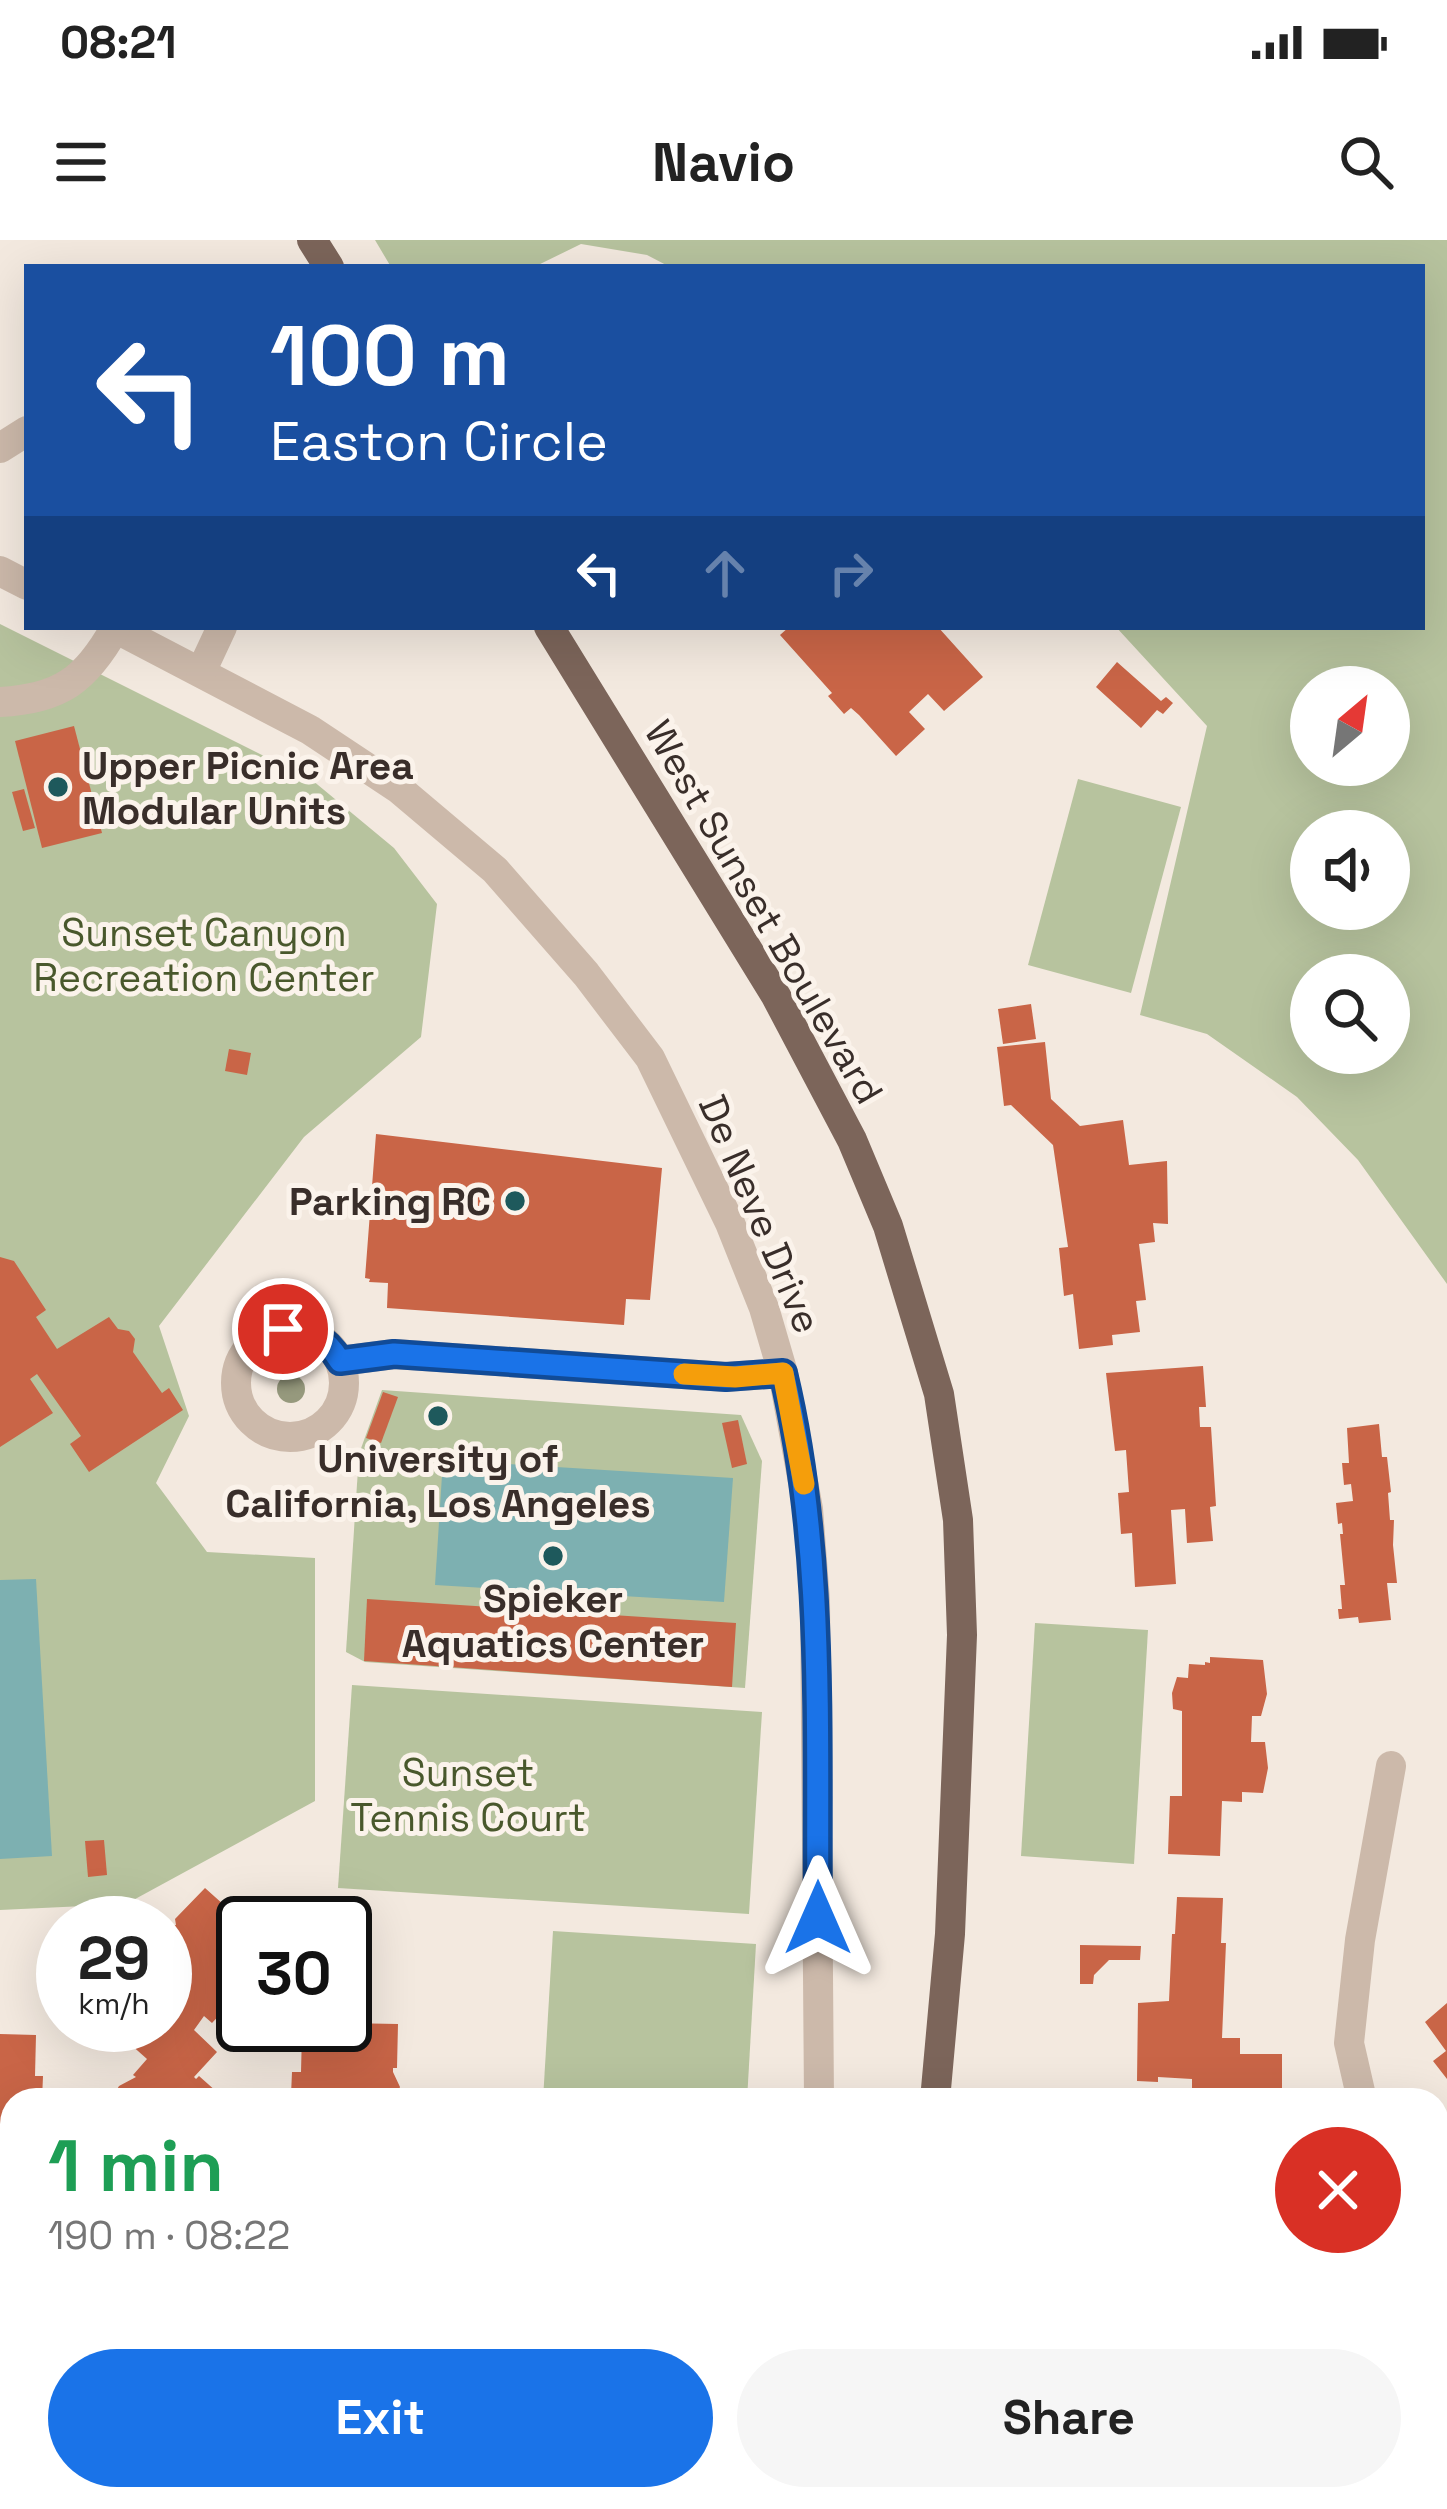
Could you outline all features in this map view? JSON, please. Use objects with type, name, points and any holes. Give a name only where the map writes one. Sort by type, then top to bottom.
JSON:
[{"type":"main road","name":"West Sunset Boulevard","points":[[551,630],[776,996],[852,1140],[888,1226],[939,1394],[958,1520],[962,1635],[950,1934],[935,2088]]},
{"type":"street","points":[[0,702],[30,701],[60,690],[86,671],[113,630]]},
{"type":"street","name":"De Neve Drive","points":[[118,630],[310,730],[400,789],[495,870],[586,974],[650,1058],[730,1223],[764,1308],[783,1373],[808,1508],[815,1600],[819,2088]]},
{"type":"street","points":[[201,672],[221,630]]},
{"type":"street","points":[[340,1361],[394,1354],[726,1377],[783,1373]]},
{"type":"street","points":[[1359,2088],[1349,2043],[1360,1940],[1391,1766]]},
{"type":"green space","points":[[375,240],[1447,240],[1447,1284],[1358,1160],[1297,1097],[1207,1034],[1140,1015],[1207,726],[1119,630],[1425,630],[1425,264],[664,264],[647,255],[581,244],[540,264],[389,264]]},
{"type":"green space","name":"Sunset Canyon Recreation Center","points":[[0,624],[312,780],[394,848],[437,904],[421,1037],[304,1137],[159,1326],[189,1416],[156,1483],[207,1552],[315,1558],[315,1801],[141,1896],[36,1896],[36,1908],[0,1910]]},
{"type":"green space","points":[[1078,779],[1181,807],[1131,993],[1028,965]]},
{"type":"green space","name":"Spieker Aquatics Center","points":[[382,1390],[741,1415],[762,1461],[745,1688],[365,1662],[346,1652],[359,1454]]},
{"type":"green space","points":[[1035,1623],[1148,1630],[1134,1864],[1021,1856]]},
{"type":"green space","name":"Sunset Tennis Court","points":[[352,1685],[762,1712],[749,1914],[338,1888]]},
{"type":"green space","name":"Sunset Tennis Court","points":[[553,1931],[756,1944],[748,2088],[544,2088]]},
{"type":"water","points":[[443,1460],[733,1478],[724,1602],[435,1585]]},
{"type":"water","points":[[36,1579],[52,1856],[0,1859],[0,1580]]},
{"type":"building","points":[[786,630],[941,630],[983,677],[944,711],[928,694],[909,712],[925,729],[896,756],[851,708],[844,714],[828,696],[832,693],[780,635]]},
{"type":"building","points":[[1117,662],[1161,701],[1166,697],[1173,703],[1163,714],[1157,710],[1141,728],[1096,687]]},
{"type":"building","name":"Upper Picnic Area Modular Units","points":[[74,726],[102,833],[42,848],[15,741]]},
{"type":"building","points":[[24,789],[35,828],[23,831],[12,792]]},
{"type":"building","points":[[1031,1004],[1036,1039],[1003,1044],[998,1009]]},
{"type":"building","points":[[1045,1042],[1051,1099],[1080,1126],[1123,1120],[1129,1165],[1167,1161],[1168,1224],[1153,1223],[1155,1242],[1139,1244],[1146,1300],[1136,1301],[1140,1332],[1112,1335],[1113,1345],[1079,1349],[1073,1294],[1064,1296],[1059,1248],[1068,1247],[1053,1145],[1011,1105],[1004,1106],[997,1047]]},
{"type":"building","points":[[229,1049],[251,1053],[247,1075],[225,1071]]},
{"type":"building","name":"Parking RC","points":[[376,1134],[662,1168],[650,1300],[626,1299],[624,1325],[387,1308],[388,1283],[365,1278]]},
{"type":"building","points":[[0,1257],[14,1261],[46,1310],[36,1317],[57,1349],[109,1317],[118,1329],[129,1331],[135,1339],[133,1352],[162,1393],[169,1388],[183,1410],[89,1472],[70,1444],[81,1436],[37,1374],[30,1379],[53,1413],[0,1447]]},
{"type":"building","points":[[1203,1366],[1206,1407],[1199,1407],[1200,1427],[1211,1427],[1216,1506],[1210,1507],[1213,1541],[1187,1543],[1185,1509],[1171,1510],[1176,1584],[1135,1587],[1132,1533],[1121,1534],[1118,1493],[1129,1492],[1126,1450],[1115,1451],[1106,1373]]},
{"type":"building","points":[[383,1392],[398,1397],[381,1443],[366,1438]]},
{"type":"building","points":[[738,1420],[747,1464],[732,1468],[722,1423]]},
{"type":"building","points":[[1379,1424],[1391,1492],[1397,1583],[1387,1583],[1391,1620],[1359,1623],[1358,1617],[1339,1619],[1340,1585],[1345,1585],[1342,1523],[1338,1524],[1336,1503],[1353,1501],[1351,1484],[1344,1485],[1342,1463],[1349,1463],[1347,1428]]},
{"type":"building","points":[[367,1599],[736,1623],[732,1687],[364,1661]]},
{"type":"building","points":[[1210,1657],[1263,1660],[1267,1694],[1261,1716],[1252,1716],[1251,1742],[1265,1742],[1268,1768],[1263,1793],[1242,1792],[1242,1802],[1222,1801],[1220,1856],[1168,1854],[1170,1796],[1182,1796],[1182,1711],[1173,1709],[1172,1693],[1177,1677],[1188,1678],[1189,1664],[1205,1665]]},
{"type":"building","points":[[104,1840],[107,1875],[88,1877],[85,1841]]},
{"type":"building","points":[[205,1888],[216,1898],[216,2019],[212,2023],[204,2016],[194,2030],[217,2052],[194,2077],[212,2088],[118,2088],[136,2077],[133,2075],[147,2059],[139,2052],[192,2052],[192,1901]]},
{"type":"building","points":[[1177,1897],[1223,1898],[1222,2038],[1240,2038],[1240,2054],[1282,2054],[1282,2088],[1192,2088],[1192,2079],[1158,2077],[1158,2082],[1137,2081],[1138,2003],[1169,2001]]},
{"type":"building","points":[[1080,1945],[1141,1946],[1140,1960],[1109,1960],[1094,1975],[1093,1984],[1080,1984]]},
{"type":"building","points":[[1447,2003],[1447,2079],[1433,2061],[1446,2051],[1425,2022]]},
{"type":"building","points":[[372,2024],[398,2024],[393,2072],[400,2088],[291,2088],[292,2072],[301,2072],[302,2052],[372,2052]]},
{"type":"building","points":[[0,2034],[36,2035],[35,2076],[43,2076],[42,2088],[0,2088]]},
{"type":"slow traffic","points":[[684,1374],[783,1373],[804,1484]]},
{"type":"place","name":"Upper Picnic Area Modular Units","points":[[58,787]]},
{"type":"place","name":"Parking RC","points":[[515,1201]]},
{"type":"place","name":"University of California, Los Angeles","points":[[438,1416]]},
{"type":"place","name":"Spieker Aquatics Center","points":[[553,1556]]},
{"type":"route","points":[[283,1329],[320,1337],[340,1361],[394,1354],[726,1377],[783,1373],[808,1508],[815,1600],[818,1918]]}]
